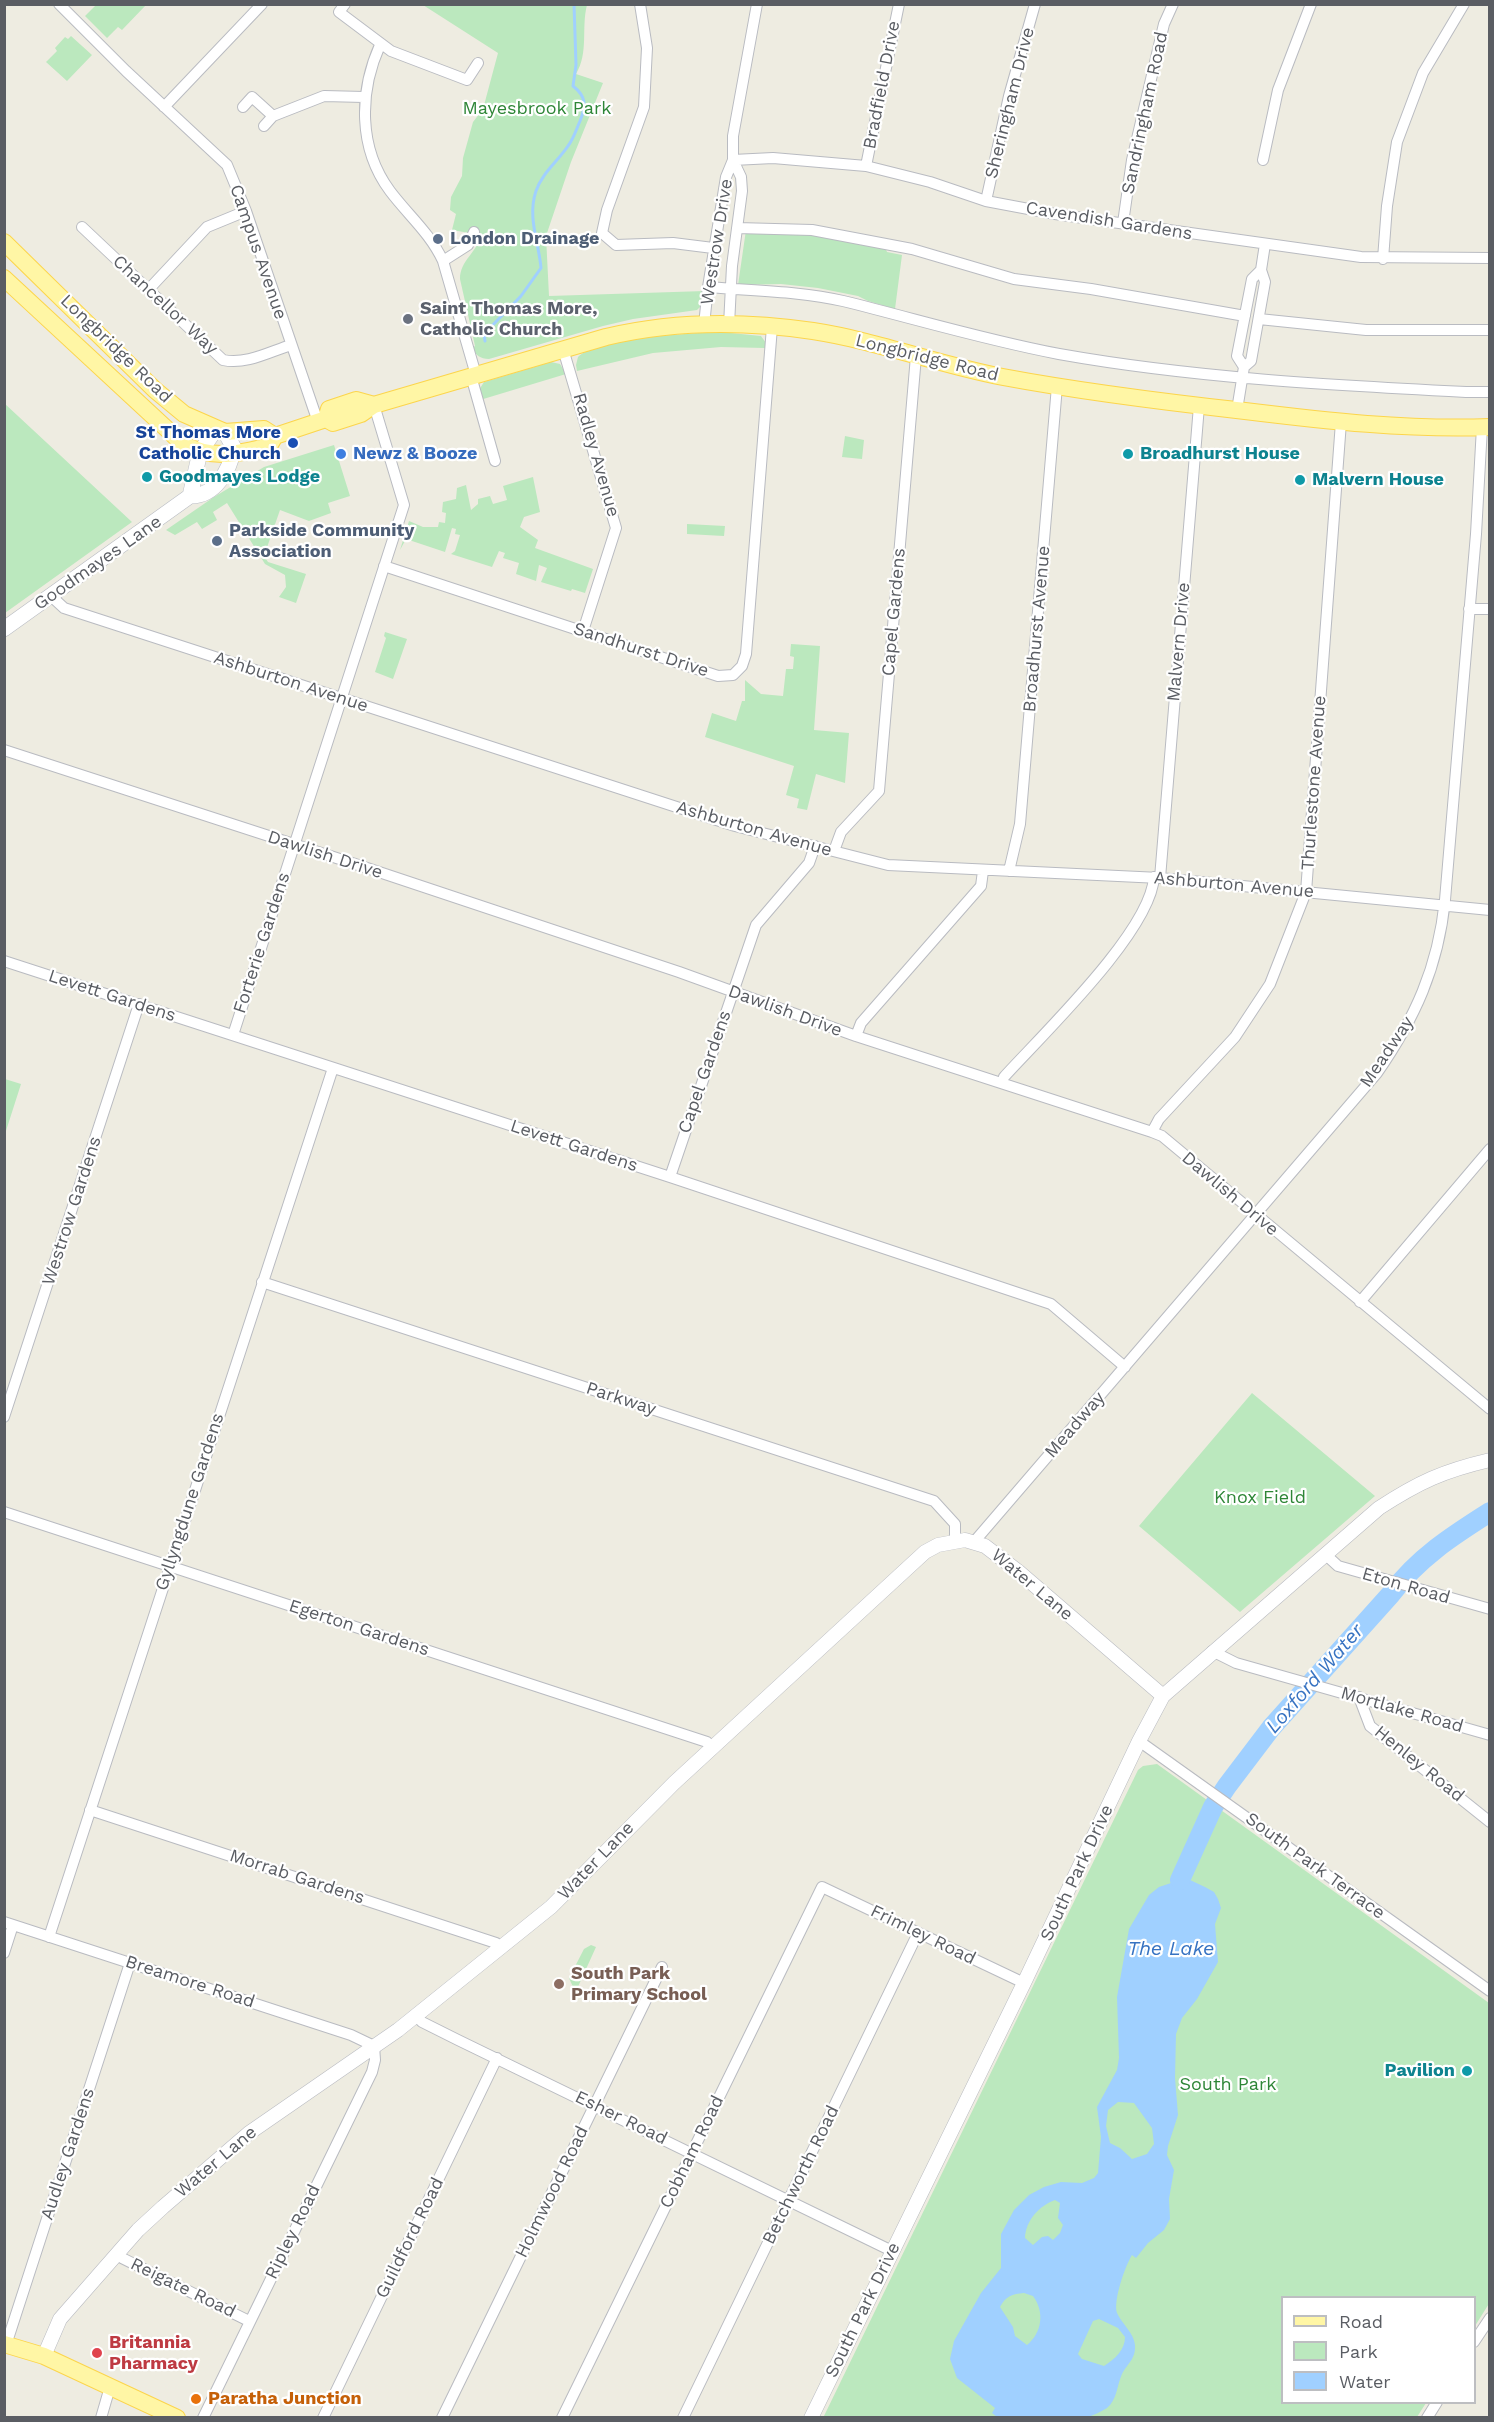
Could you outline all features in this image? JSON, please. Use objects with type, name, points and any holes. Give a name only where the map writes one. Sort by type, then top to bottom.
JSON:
[{"type":"main road","name":"Longbridge Road","points":[[4,242],[155,390],[184,414],[221,430],[264,429],[274,436]]},
{"type":"main road","name":"Longbridge Road","points":[[4,278],[183,444],[200,452],[233,454],[269,446],[274,436],[322,420],[333,423],[361,414],[374,405],[638,329],[704,325],[772,327],[814,332],[1002,376],[1199,406],[1375,426],[1486,427]]},
{"type":"main road","points":[[62,331],[78,313]]},
{"type":"main road","points":[[190,496],[200,452],[221,430],[232,442],[233,454]]},
{"type":"main road","name":"Goodmayes Lane","points":[[4,629],[190,496],[198,496],[217,483],[225,474],[233,454]]},
{"type":"main road","points":[[5,2347],[44,2356],[177,2418]]},
{"type":"street","name":"Campus Avenue","points":[[59,4],[227,165],[246,211],[291,345],[322,420]]},
{"type":"street","points":[[164,107],[262,4]]},
{"type":"street","points":[[345,4],[339,12],[380,45],[424,66],[467,80],[478,63]]},
{"type":"street","points":[[640,4],[647,48],[644,107],[607,210],[602,233],[616,245],[673,243],[713,248]]},
{"type":"street","name":"Westrow Drive","points":[[704,325],[713,248],[726,177],[733,160],[733,136],[757,4]]},
{"type":"street","name":"Bradfield Drive","points":[[866,166],[899,4]]},
{"type":"street","name":"Sheringham Drive","points":[[986,201],[1008,96],[1035,4]]},
{"type":"street","name":"Sandringham Road","points":[[1123,223],[1134,151],[1164,24],[1173,4]]},
{"type":"street","points":[[1263,160],[1278,90],[1311,4]]},
{"type":"street","points":[[1383,258],[1387,206],[1397,142],[1423,73],[1464,4]]},
{"type":"street","points":[[380,45],[364,97],[366,132],[374,160],[388,189],[429,236],[443,261],[495,461]]},
{"type":"street","points":[[264,126],[273,116],[324,96],[364,97]]},
{"type":"street","points":[[243,107],[252,97],[273,116]]},
{"type":"street","name":"Cavendish Gardens","points":[[733,160],[773,158],[866,166],[930,182],[986,201],[1265,244],[1383,258],[1490,258]]},
{"type":"street","name":"Westrow Drive","points":[[729,325],[730,289],[742,191],[741,177],[733,160]]},
{"type":"street","points":[[149,289],[207,227],[246,211]]},
{"type":"street","name":"Chancellor Way","points":[[82,227],[223,360],[235,363],[245,361],[291,345]]},
{"type":"street","points":[[737,228],[812,230],[912,249],[1014,279],[1091,289],[1245,316]]},
{"type":"street","points":[[443,261],[468,245],[474,232]]},
{"type":"street","points":[[1237,410],[1243,373],[1251,361],[1259,319],[1265,282],[1261,270],[1265,244]]},
{"type":"street","points":[[1243,373],[1237,356],[1252,279],[1261,270]]},
{"type":"street","points":[[708,287],[780,291],[842,301],[964,334],[1061,354],[1466,393],[1490,392]]},
{"type":"street","points":[[1259,319],[1366,330],[1490,330]]},
{"type":"street","name":"Sandhurst Drive","points":[[384,566],[718,676],[733,675],[742,666],[746,654],[772,327]]},
{"type":"street","name":"Radley Avenue","points":[[563,349],[616,528],[583,631]]},
{"type":"street","name":"Capel Gardens","points":[[834,851],[841,832],[879,791],[916,356]]},
{"type":"street","name":"Broadhurst Avenue","points":[[1009,871],[1020,824],[1057,386]]},
{"type":"street","name":"Forterie Gardens","points":[[233,1035],[404,502],[374,405]]},
{"type":"street","name":"Malvern Drive","points":[[1002,1083],[1004,1077],[1127,937],[1146,906],[1157,878],[1199,406]]},
{"type":"street","name":"Thurlestone Avenue","points":[[1152,1132],[1159,1119],[1235,1037],[1270,984],[1306,892],[1341,423]]},
{"type":"street","name":"Meadway","points":[[975,1542],[1377,1073],[1400,1039],[1428,981],[1438,946],[1445,905],[1486,427]]},
{"type":"street","name":"Ashburton Avenue","points":[[51,596],[64,608],[735,826],[888,865],[1157,878],[1490,910]]},
{"type":"street","points":[[1469,609],[1490,609]]},
{"type":"street","name":"Dawlish Drive","points":[[4,750],[679,972],[856,1036],[1162,1136],[1490,1409]]},
{"type":"street","name":"Capel Gardens","points":[[670,1177],[756,925],[809,863],[815,846]]},
{"type":"street","points":[[856,1036],[861,1023],[981,886],[983,870]]},
{"type":"street","name":"Levett Gardens","points":[[4,961],[670,1177],[1051,1304],[1125,1366]]},
{"type":"street","name":"Westrow Gardens","points":[[4,1417],[139,1004]]},
{"type":"street","name":"Gyllyngdune Gardens","points":[[49,1937],[333,1068]]},
{"type":"street","points":[[1360,1302],[1490,1149]]},
{"type":"street","name":"Parkway","points":[[262,1282],[934,1501],[955,1524],[955,1541]]},
{"type":"street","name":"South Park Drive","points":[[811,2418],[1024,1983],[1139,1741],[1163,1696],[1379,1508],[1415,1485],[1451,1469],[1490,1460]]},
{"type":"street","name":"Egerton Gardens","points":[[4,1512],[707,1742],[712,1748]]},
{"type":"street","name":"Water Lane","points":[[44,2356],[60,2319],[163,2207],[249,2133],[416,2016],[551,1908],[637,1819],[925,1552],[938,1545],[955,1541],[975,1542],[996,1554],[1163,1696]]},
{"type":"street","name":"Eton Road","points":[[1326,1555],[1338,1566],[1490,1609]]},
{"type":"street","name":"Mortlake Road","points":[[1212,1651],[1236,1663],[1490,1736]]},
{"type":"street","name":"Henley Road","points":[[1359,1697],[1370,1725],[1490,1821]]},
{"type":"street","name":"South Park Terrace","points":[[1139,1741],[1490,1991]]},
{"type":"street","name":"Morrab Gardens","points":[[90,1810],[496,1943],[501,1948]]},
{"type":"street","name":"Frimley Road","points":[[822,1887],[1024,1983]]},
{"type":"street","name":"Cobham Road","points":[[562,2418],[822,1887]]},
{"type":"street","points":[[4,1953],[9,1924]]},
{"type":"street","name":"Breamore Road","points":[[9,1924],[351,2035],[374,2046]]},
{"type":"street","name":"Betchworth Road","points":[[683,2418],[918,1933]]},
{"type":"street","name":"Audley Gardens","points":[[5,2347],[130,1963]]},
{"type":"street","name":"Holmwood Road","points":[[442,2418],[662,1967]]},
{"type":"street","name":"Esher Road","points":[[416,2016],[422,2022],[892,2251]]},
{"type":"street","name":"Ripley Road","points":[[203,2418],[372,2072],[375,2060],[374,2046]]},
{"type":"street","name":"Guildford Road","points":[[323,2418],[497,2058]]},
{"type":"street","name":"Reigate Road","points":[[118,2254],[249,2321]]},
{"type":"street","points":[[1476,2340],[1488,2325]]},
{"type":"street","points":[[101,2418],[110,2387]]},
{"type":"street","points":[[1427,2418],[1436,2404]]},
{"type":"green space","points":[[96,5],[146,5],[122,30],[118,27],[107,38],[85,16]]},
{"type":"green space","name":"Mayesbrook Park","points":[[423,5],[587,5],[584,49],[576,74],[603,83],[571,162],[546,236],[549,296],[705,291],[701,306],[697,310],[633,319],[603,326],[489,359],[477,355],[472,348],[475,346],[460,279],[463,267],[481,235],[452,230],[456,214],[450,210],[451,197],[462,176],[463,158],[473,122],[483,109],[498,53]]},
{"type":"green space","points":[[71,36],[92,55],[67,81],[46,62],[57,51],[55,48],[65,37],[68,39]]},
{"type":"green space","points":[[746,230],[816,234],[885,247],[887,252],[902,255],[895,309],[858,296],[818,288],[781,284],[738,285]]},
{"type":"green space","points":[[721,332],[761,336],[766,343],[765,348],[721,347],[653,353],[577,371],[578,357],[605,345],[646,338]]},
{"type":"green space","points":[[551,362],[560,364],[566,374],[480,400],[479,390],[484,382]]},
{"type":"green space","points":[[4,403],[132,522],[5,613],[4,613]]},
{"type":"green space","points":[[845,436],[864,440],[862,459],[842,457]]},
{"type":"green space","points":[[334,445],[350,496],[328,503],[331,513],[309,521],[280,510],[264,556],[268,562],[306,574],[296,603],[279,597],[286,587],[285,575],[265,564],[227,503],[213,512],[217,520],[202,529],[197,522],[175,535],[166,530],[214,497],[264,467]]},
{"type":"green space","points":[[533,477],[540,512],[524,517],[520,527],[538,540],[535,548],[593,569],[585,593],[541,582],[547,568],[539,565],[536,581],[516,574],[519,563],[503,558],[505,553],[499,551],[492,567],[451,554],[455,551],[460,535],[455,534],[456,529],[452,528],[445,552],[406,539],[400,550],[409,521],[423,527],[438,527],[439,522],[445,523],[446,513],[442,512],[443,502],[456,499],[457,488],[466,485],[471,510],[478,504],[478,499],[490,496],[493,504],[507,500],[503,486]]},
{"type":"green space","points":[[687,524],[725,526],[724,536],[687,534]]},
{"type":"green space","points":[[385,632],[407,639],[393,679],[375,672],[386,638]]},
{"type":"green space","points":[[791,644],[820,646],[814,730],[849,733],[845,783],[816,774],[807,810],[797,808],[799,799],[786,795],[794,766],[705,737],[712,713],[736,721],[742,701],[745,701],[745,680],[761,694],[783,696],[786,669],[793,669],[794,657],[790,656]]},
{"type":"green space","points":[[4,1079],[21,1084],[5,1134]]},
{"type":"green space","name":"Knox Field","points":[[1252,1393],[1375,1496],[1240,1612],[1139,1526]]},
{"type":"green space","name":"South Park","points":[[1157,1764],[1489,2003],[1490,2302],[1476,2324],[1476,2296],[1281,2296],[1281,2404],[1425,2404],[1417,2417],[823,2418],[1138,1770],[1143,1766]]},
{"type":"green space","points":[[591,1945],[596,1947],[577,1989],[573,1987],[569,1978],[584,1949]]},
{"type":"water","name":"The Lake","points":[[1180,1880],[1190,1880],[1214,1892],[1221,1908],[1215,1924],[1218,1962],[1197,1999],[1182,2018],[1176,2034],[1175,2078],[1178,2115],[1167,2155],[1174,2170],[1169,2199],[1170,2219],[1164,2230],[1148,2243],[1136,2258],[1132,2255],[1118,2292],[1117,2313],[1132,2336],[1135,2345],[1134,2354],[1122,2374],[1113,2401],[1107,2408],[1097,2413],[1086,2418],[997,2417],[992,2413],[995,2408],[957,2378],[950,2359],[954,2341],[981,2293],[1001,2268],[1001,2234],[1014,2210],[1029,2195],[1044,2187],[1061,2182],[1082,2183],[1094,2178],[1098,2173],[1101,2137],[1097,2107],[1117,2070],[1119,2058],[1117,1997],[1129,1929],[1149,1895],[1159,1887]],"holes":[[[1118,2102],[1134,2103],[1152,2128],[1154,2144],[1147,2154],[1132,2159],[1120,2148],[1110,2143],[1106,2126],[1108,2110]],[[1055,2200],[1060,2203],[1058,2218],[1063,2225],[1060,2233],[1053,2240],[1048,2236],[1042,2237],[1033,2245],[1025,2238],[1028,2225],[1034,2214]],[[1024,2293],[1033,2296],[1039,2309],[1039,2328],[1027,2345],[1015,2336],[1013,2327],[1000,2307],[1007,2298]],[[1099,2319],[1118,2328],[1125,2337],[1119,2354],[1104,2366],[1082,2359],[1078,2354],[1093,2321]]]},
{"type":"waterway","points":[[485,341],[484,334],[521,296],[541,268],[533,220],[536,191],[546,173],[570,143],[583,111],[583,98],[573,86],[576,65],[574,4]]},
{"type":"waterway","name":"Loxford Water","points":[[1180,1880],[1213,1807],[1271,1728],[1413,1569],[1449,1539],[1490,1512]]},
{"type":"place","name":"London Drainage","points":[[438,239]]},
{"type":"place","name":"Saint Thomas More, Catholic Church","points":[[408,319]]},
{"type":"place","name":"St Thomas More Catholic Church","points":[[293,443]]},
{"type":"place","name":"Newz & Booze","points":[[341,454]]},
{"type":"place","name":"Broadhurst House","points":[[1128,454]]},
{"type":"place","name":"Goodmayes Lodge","points":[[147,477]]},
{"type":"place","name":"Malvern House","points":[[1300,480]]},
{"type":"place","name":"Parkside Community Association","points":[[217,541]]},
{"type":"place","name":"South Park Primary School","points":[[559,1984]]},
{"type":"place","name":"Pavilion","points":[[1467,2071]]},
{"type":"place","name":"Britannia Pharmacy","points":[[97,2353]]},
{"type":"place","name":"Paratha Junction","points":[[196,2399]]}]
